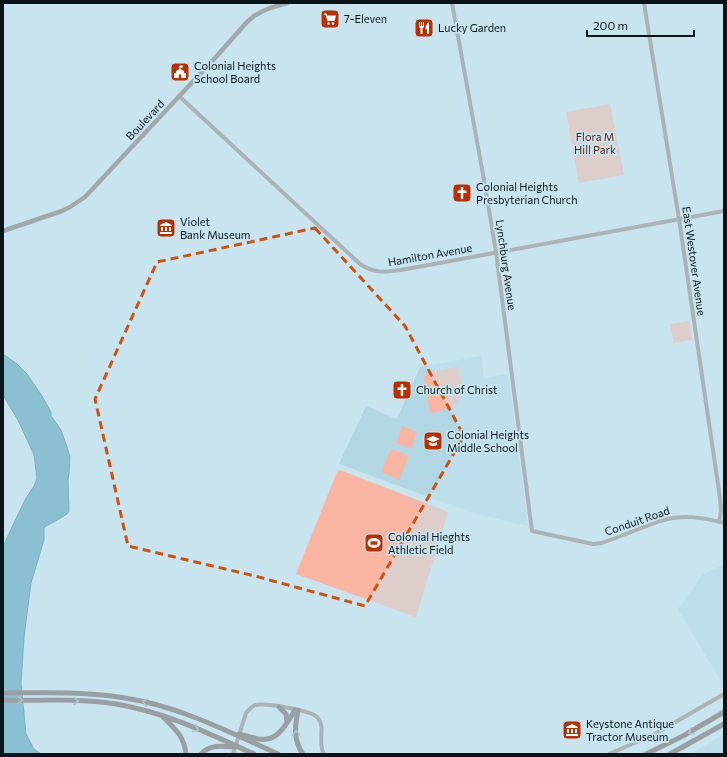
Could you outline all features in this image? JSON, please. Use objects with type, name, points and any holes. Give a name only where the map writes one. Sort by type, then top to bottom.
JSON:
[{"type":"highway","points":[[3,692],[92,694],[137,700],[183,713],[228,731],[278,754]]},
{"type":"highway","points":[[3,700],[103,702],[134,708],[160,715],[190,726],[254,754]]},
{"type":"highway","points":[[279,707],[286,714],[287,723]]},
{"type":"highway","points":[[228,731],[253,738],[268,739],[280,733],[296,710]]},
{"type":"highway","points":[[296,710],[296,738],[298,747],[303,754]]},
{"type":"highway","points":[[646,754],[683,736],[724,712]]},
{"type":"highway","points":[[160,715],[180,735],[184,743],[186,754]]},
{"type":"highway","points":[[670,754],[724,724]]},
{"type":"highway","points":[[201,754],[209,748],[215,746],[239,747]]},
{"type":"main road","name":"Boulevard","points":[[3,231],[62,211],[85,197],[247,22],[261,12],[287,3]]},
{"type":"street","name":"Lynchburg Avenue","points":[[452,3],[496,252],[532,531]]},
{"type":"street","name":"East Westover Avenue","points":[[644,3],[679,219],[722,511],[722,523]]},
{"type":"street","name":"Hamilton Avenue","points":[[179,96],[357,262],[371,271],[387,272],[724,211]]},
{"type":"street","points":[[720,498],[724,511]]},
{"type":"street","name":"Conduit Road","points":[[532,531],[588,544],[597,544],[670,518],[698,517],[722,523]]},
{"type":"street","points":[[609,754],[653,735],[724,694]]},
{"type":"street","points":[[233,754],[246,713],[252,706],[263,704],[312,713],[321,722],[321,746],[324,754]]},
{"type":"highlighted area","points":[[315,228],[405,326],[464,436],[365,606],[255,576],[128,546],[95,399],[157,262]]},
{"type":"shaded area","name":"Colonial Heights Middle School","points":[[481,356],[484,378],[508,374],[528,526],[473,513],[339,464],[366,406],[397,419],[420,367]]},
{"type":"shaded area","points":[[724,564],[724,686],[678,609],[702,575]]},
{"type":"shaded area","points":[[724,734],[724,754],[691,754]]},
{"type":"green space","name":"Flora M Hill Park","points":[[610,104],[624,175],[579,183],[566,112]]},
{"type":"green space","points":[[689,321],[692,340],[674,343],[670,324]]},
{"type":"green space","points":[[458,366],[462,388],[457,403],[453,408],[430,413],[424,377],[426,374]]},
{"type":"green space","points":[[402,426],[417,432],[411,449],[396,443]]},
{"type":"green space","points":[[391,449],[409,456],[399,480],[381,472]]},
{"type":"green space","name":"Colonial Hieghts Athletic Field","points":[[340,470],[448,512],[416,617],[296,574],[337,472]]},
{"type":"water","points":[[3,354],[17,364],[27,374],[42,396],[51,412],[51,416],[61,430],[70,457],[68,479],[69,511],[67,514],[44,528],[44,540],[31,583],[24,637],[21,683],[26,734],[34,749],[41,754],[3,754],[3,547],[37,478],[34,455],[18,420],[3,395]]},
{"type":"place","name":"7-Eleven","points":[[330,19]]},
{"type":"place","name":"Lucky Garden","points":[[424,28]]},
{"type":"place","name":"Colonial Heights School Board","points":[[180,72]]},
{"type":"place","name":"Colonial Heights Presbyterian Church","points":[[462,193]]},
{"type":"place","name":"Violet Bank Museum","points":[[166,228]]},
{"type":"place","name":"Church of Christ","points":[[402,390]]},
{"type":"place","name":"Colonial Heights Middle School","points":[[433,441]]},
{"type":"place","name":"Colonial Hieghts Athletic Field","points":[[374,543]]},
{"type":"place","name":"Keystone Antique Tractor Museum","points":[[572,730]]}]
